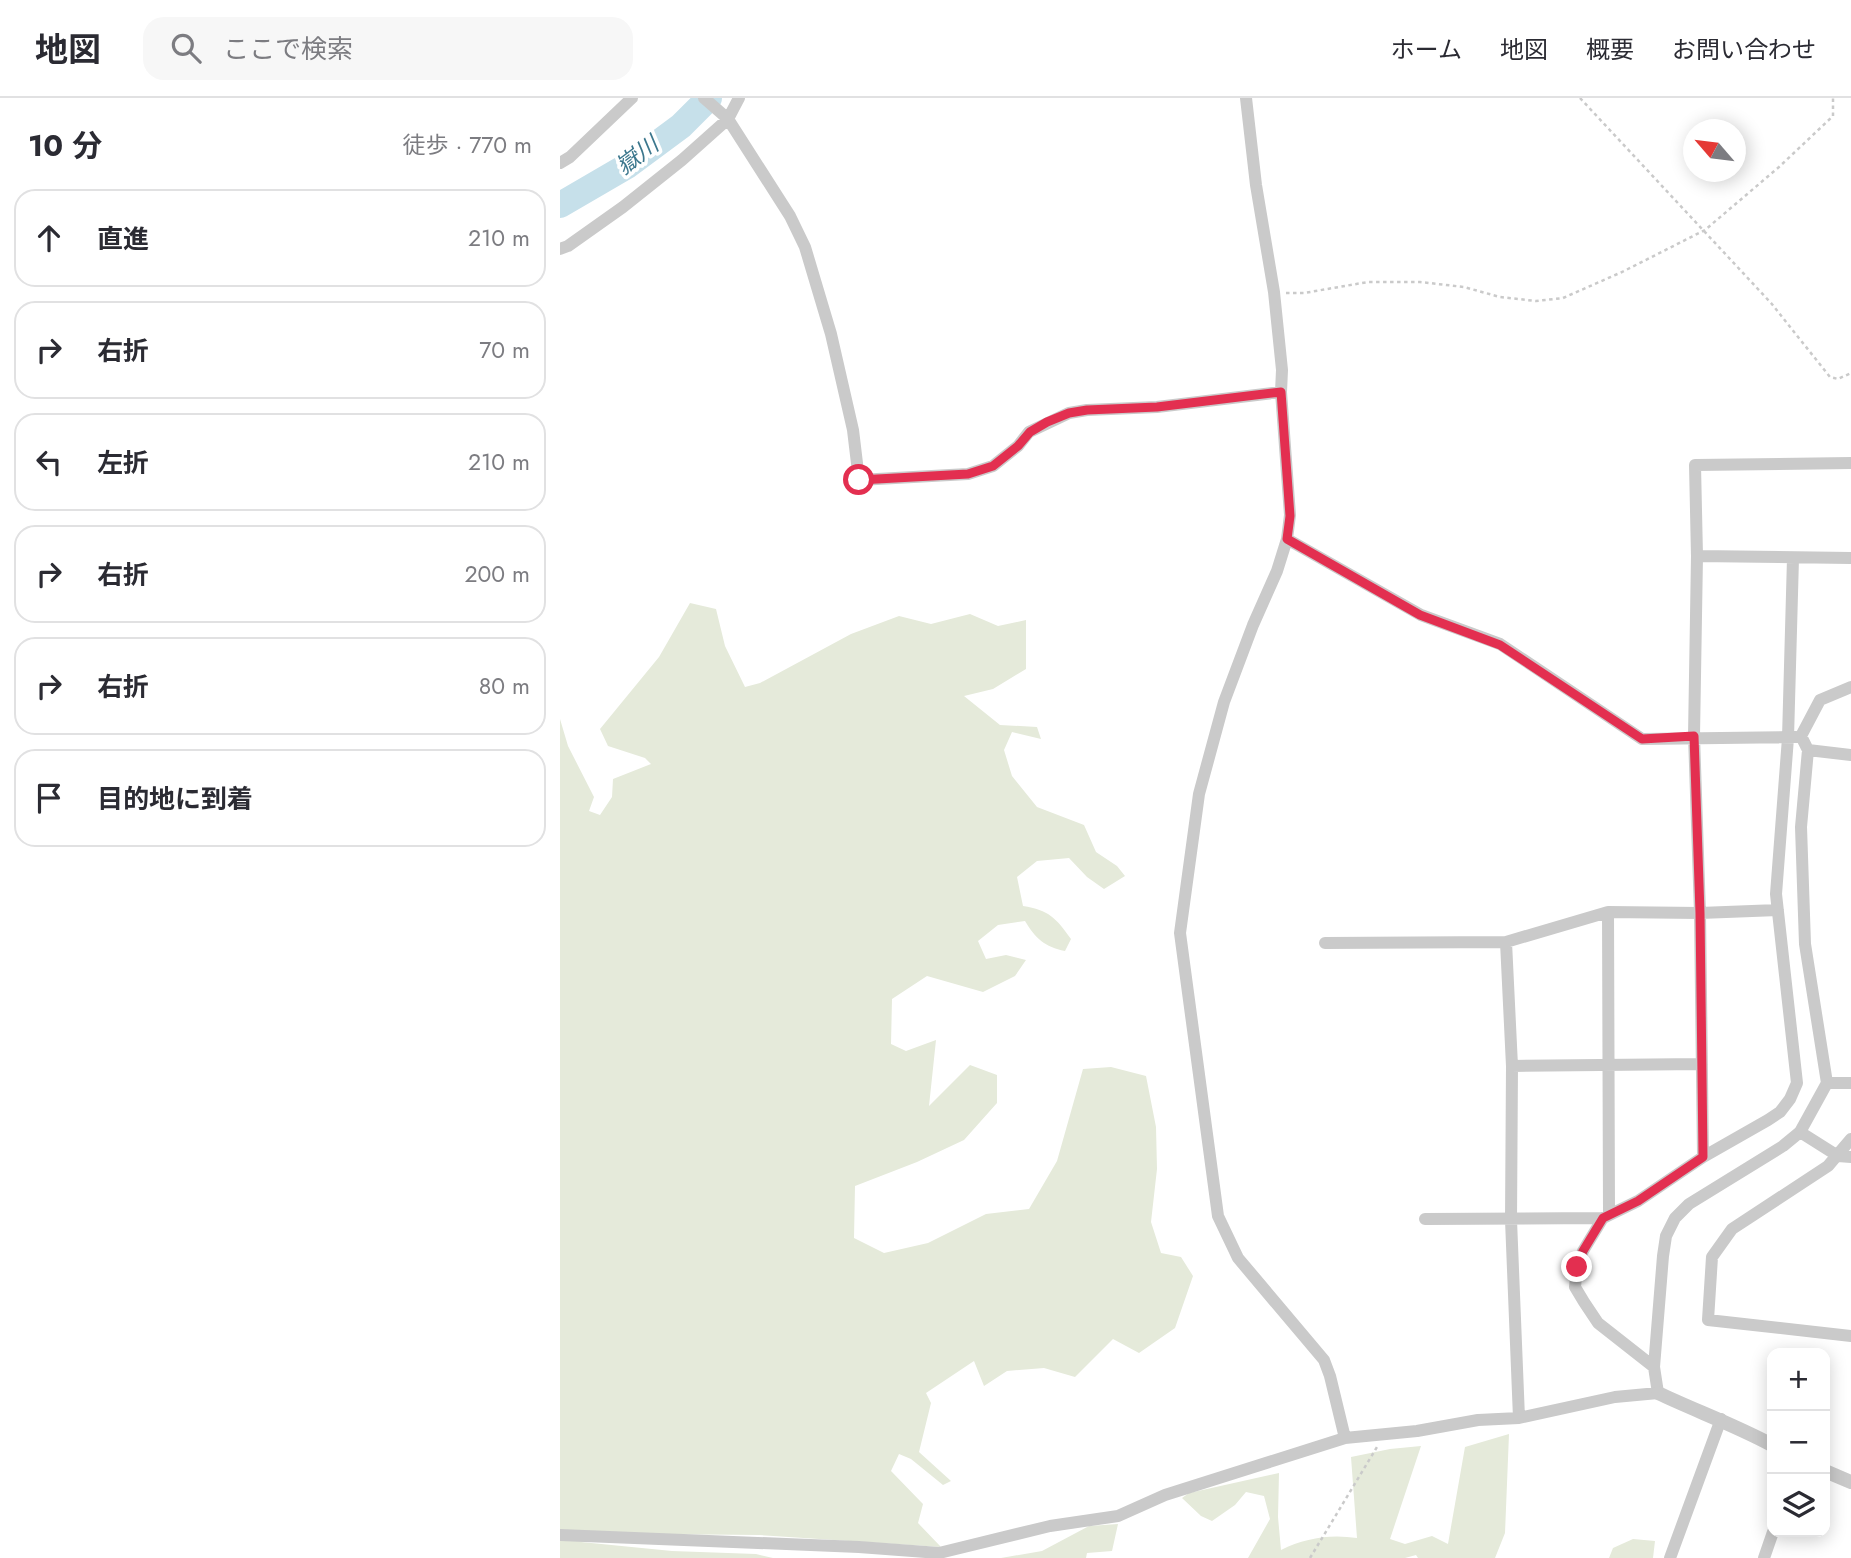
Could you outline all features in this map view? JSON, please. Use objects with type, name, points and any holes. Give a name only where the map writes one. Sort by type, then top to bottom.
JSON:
[{"type":"street","points":[[560,163],[570,157],[632,98]]},
{"type":"street","points":[[704,98],[723,115],[790,216],[805,247],[853,430],[859,480],[968,474],[993,466],[1018,446],[1030,432],[1069,413],[1157,407],[1281,392]]},
{"type":"street","points":[[560,249],[623,208],[739,98]]},
{"type":"street","points":[[1247,98],[1256,185],[1282,370],[1281,392],[1290,516],[1287,539],[1277,571],[1224,702],[1199,794],[1180,933],[1218,1216],[1238,1258],[1324,1360],[1345,1438]]},
{"type":"street","points":[[1703,1157],[1700,913],[1694,736],[1697,556],[1695,465],[1851,463]]},
{"type":"street","points":[[1287,539],[1420,615],[1500,645],[1642,739],[1694,736],[1794,737],[1808,750],[1851,755]]},
{"type":"street","points":[[1697,556],[1851,558]]},
{"type":"street","points":[[1424,1219],[1511,1220],[1606,1216],[1638,1201],[1703,1157],[1780,1112],[1790,1099],[1797,1083],[1776,894],[1794,737],[1793,558]]},
{"type":"street","points":[[1794,737],[1820,700],[1851,687]]},
{"type":"street","points":[[1658,1393],[1654,1367],[1663,1256],[1666,1236],[1675,1219],[1689,1204],[1783,1146],[1800,1132],[1827,1083],[1805,944],[1802,895],[1801,827],[1808,750]]},
{"type":"street","points":[[1325,943],[1506,942],[1608,912],[1778,910]]},
{"type":"street","points":[[1608,912],[1606,1216],[1583,1251],[1577,1267],[1575,1287],[1598,1323],[1654,1367]]},
{"type":"street","points":[[1506,942],[1512,1066],[1511,1220],[1519,1418]]},
{"type":"street","points":[[1512,1066],[1702,1064]]},
{"type":"street","points":[[1827,1083],[1851,1083]]},
{"type":"street","points":[[1800,1132],[1845,1156]]},
{"type":"street","points":[[1851,1139],[1845,1156],[1732,1229],[1712,1257],[1708,1320],[1851,1336]]},
{"type":"street","points":[[560,1535],[859,1547],[939,1553],[1050,1526],[1118,1516],[1165,1496],[1345,1438],[1417,1432],[1478,1420],[1519,1418],[1615,1397],[1658,1393],[1702,1414],[1721,1419],[1767,1442]]},
{"type":"street","points":[[1670,1558],[1721,1419]]},
{"type":"street","points":[[1830,1473],[1851,1482]]},
{"type":"street","points":[[1764,1558],[1771,1537]]},
{"type":"path","points":[[1580,98],[1771,303],[1830,377],[1838,379],[1851,373]]},
{"type":"path","points":[[1273,292],[1304,293],[1368,282],[1420,282],[1464,287],[1500,298],[1536,301],[1563,298],[1705,230],[1779,167],[1833,116],[1833,98]]},
{"type":"path","points":[[1310,1558],[1385,1434]]},
{"type":"green space","points":[[690,603],[716,609],[725,646],[745,687],[760,683],[851,634],[899,616],[931,624],[970,614],[998,626],[1026,620],[1026,669],[993,689],[964,696],[1000,725],[1037,727],[1041,739],[1012,732],[1004,750],[1012,776],[1037,807],[1084,825],[1096,852],[1117,866],[1125,876],[1104,889],[1087,877],[1069,858],[1037,861],[1017,877],[1023,906],[1039,910],[1056,920],[1071,939],[1065,951],[1041,941],[1025,921],[998,925],[978,941],[986,959],[1006,955],[1026,960],[1015,976],[983,992],[927,976],[892,999],[891,1044],[906,1051],[936,1040],[929,1106],[970,1065],[997,1075],[997,1103],[964,1140],[855,1186],[854,1238],[884,1253],[928,1243],[986,1214],[1029,1209],[1057,1161],[1083,1069],[1111,1067],[1146,1076],[1156,1127],[1157,1169],[1151,1222],[1161,1253],[1181,1257],[1193,1276],[1175,1328],[1139,1353],[1113,1339],[1075,1377],[1044,1368],[1007,1371],[984,1386],[974,1361],[926,1393],[931,1403],[919,1452],[951,1481],[943,1485],[911,1459],[899,1454],[891,1471],[923,1504],[918,1523],[941,1547],[760,1535],[649,1534],[581,1542],[672,1551],[756,1554],[773,1558],[560,1558],[560,719],[568,746],[594,797],[589,811],[600,815],[612,797],[613,779],[651,764],[645,758],[608,746],[600,729],[659,657]]},
{"type":"green space","points":[[1509,1434],[1505,1533],[1495,1558],[1418,1558],[1416,1555],[1405,1558],[1248,1558],[1270,1519],[1264,1496],[1246,1492],[1235,1505],[1212,1521],[1201,1516],[1182,1498],[1189,1493],[1279,1473],[1278,1517],[1281,1550],[1318,1538],[1357,1538],[1351,1457],[1421,1446],[1390,1539],[1405,1544],[1432,1536],[1448,1544],[1465,1447]]},
{"type":"green space","points":[[1118,1524],[1112,1551],[1087,1553],[1086,1558],[1001,1558],[1042,1551],[1089,1526]]},
{"type":"green space","points":[[1633,1539],[1655,1541],[1653,1558],[1609,1558],[1613,1548]]},
{"type":"waterway","name":"嶽川","points":[[560,205],[627,166],[681,126],[709,98]]},
{"type":"route","points":[[859,480],[968,474],[993,466],[1018,446],[1030,432],[1069,413],[1157,407],[1281,392],[1290,516],[1287,539],[1420,615],[1500,645],[1642,739],[1694,736],[1700,913],[1703,1157],[1638,1201],[1603,1218],[1583,1251],[1577,1267]]}]
